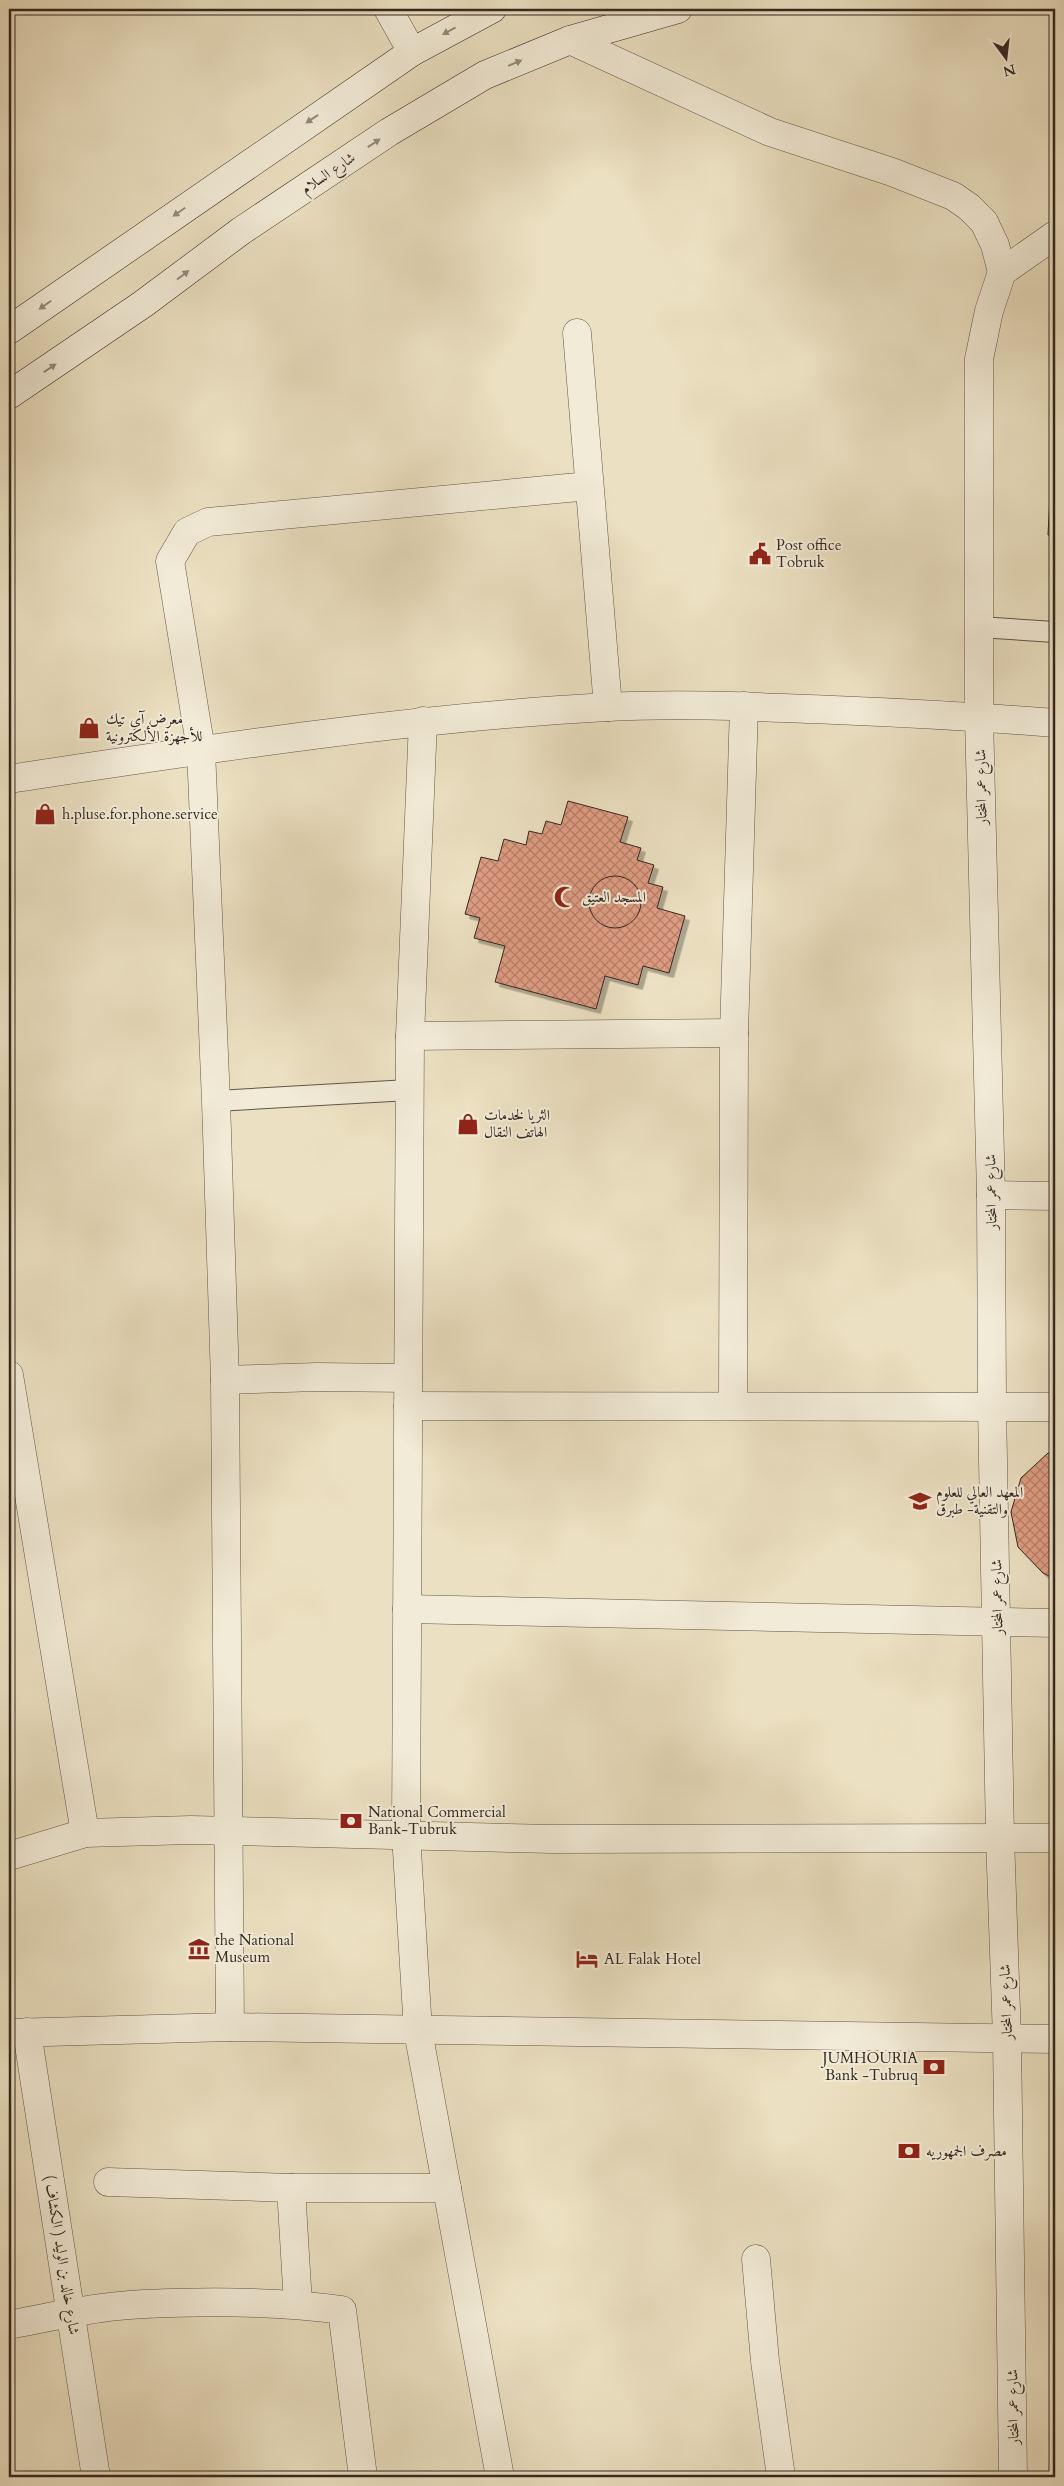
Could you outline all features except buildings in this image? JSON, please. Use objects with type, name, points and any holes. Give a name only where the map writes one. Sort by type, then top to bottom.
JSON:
[{"type":"street","points":[[388,9],[412,52]]},
{"type":"street","points":[[9,330],[412,52],[492,9]]},
{"type":"street","name":"شارع السلام","points":[[9,395],[143,304],[241,231],[390,132],[485,75],[570,40],[678,9]]},
{"type":"street","points":[[570,40],[770,132],[892,172],[953,196],[969,207],[984,222],[995,245],[1002,272],[1055,235]]},
{"type":"street","name":"شارع عمر المختار","points":[[1002,272],[987,319],[979,359],[979,717],[991,1196],[992,1406],[998,1622],[1000,1837],[1007,2039],[1013,2477]]},
{"type":"street","points":[[576,333],[608,707]]},
{"type":"street","points":[[230,2027],[225,1380],[216,1101],[201,750],[170,562],[187,532],[208,522],[590,486]]},
{"type":"street","points":[[733,1406],[734,1032],[744,706]]},
{"type":"street","points":[[9,779],[201,750],[423,721],[608,707],[744,706],[979,717],[1055,723]]},
{"type":"street","points":[[423,721],[409,1090],[406,1834],[418,2031],[500,2477]]},
{"type":"street","points":[[410,1036],[734,1032]]},
{"type":"street","points":[[991,1196],[1055,1196]]},
{"type":"street","points":[[9,1376],[85,1834]]},
{"type":"street","points":[[225,1380],[317,1377],[408,1378]]},
{"type":"street","points":[[408,1406],[1055,1407]]},
{"type":"street","points":[[407,1609],[1055,1623]]},
{"type":"street","points":[[9,1856],[85,1834],[191,1830],[552,1839],[1055,1838]]},
{"type":"street","points":[[18,2033],[230,2027],[1055,2039]]},
{"type":"street","name":"شارع خالد بن الوليد ( الكشاف )","points":[[18,2033],[70,2313],[96,2477]]},
{"type":"street","points":[[108,2182],[290,2188],[447,2188]]},
{"type":"street","points":[[290,2188],[298,2304]]},
{"type":"street","points":[[756,2259],[764,2361],[782,2477]]},
{"type":"street","points":[[9,2324],[70,2313],[143,2304],[298,2304],[342,2310],[363,2477]]},
{"type":"lane","points":[[979,627],[1055,632]]},
{"type":"lane","points":[[216,1101],[409,1090]]},
{"type":"place","name":"Post office Tobruk","points":[[760,554]]},
{"type":"place","name":"معرض آي تيك للأجهزة الألكترونية","points":[[89,728]]},
{"type":"place","name":"h.pluse.for.phone.service","points":[[45,814]]},
{"type":"place","name":"المسجد العتيق","points":[[565,897]]},
{"type":"place","name":"الثريا لخدمات الهاتف النقال","points":[[468,1124]]},
{"type":"place","name":"المعهد العالي للعلوم والتقنية- طبرق","points":[[920,1501]]},
{"type":"place","name":"National Commercial Bank-Tubruk","points":[[351,1821]]},
{"type":"place","name":"the National Museum","points":[[199,1949]]},
{"type":"place","name":"AL Falak Hotel","points":[[587,1959]]},
{"type":"place","name":"JUMHOURIA Bank -Tubruq","points":[[934,2067]]},
{"type":"place","name":"مصرف الجمهوريه","points":[[909,2151]]}]
